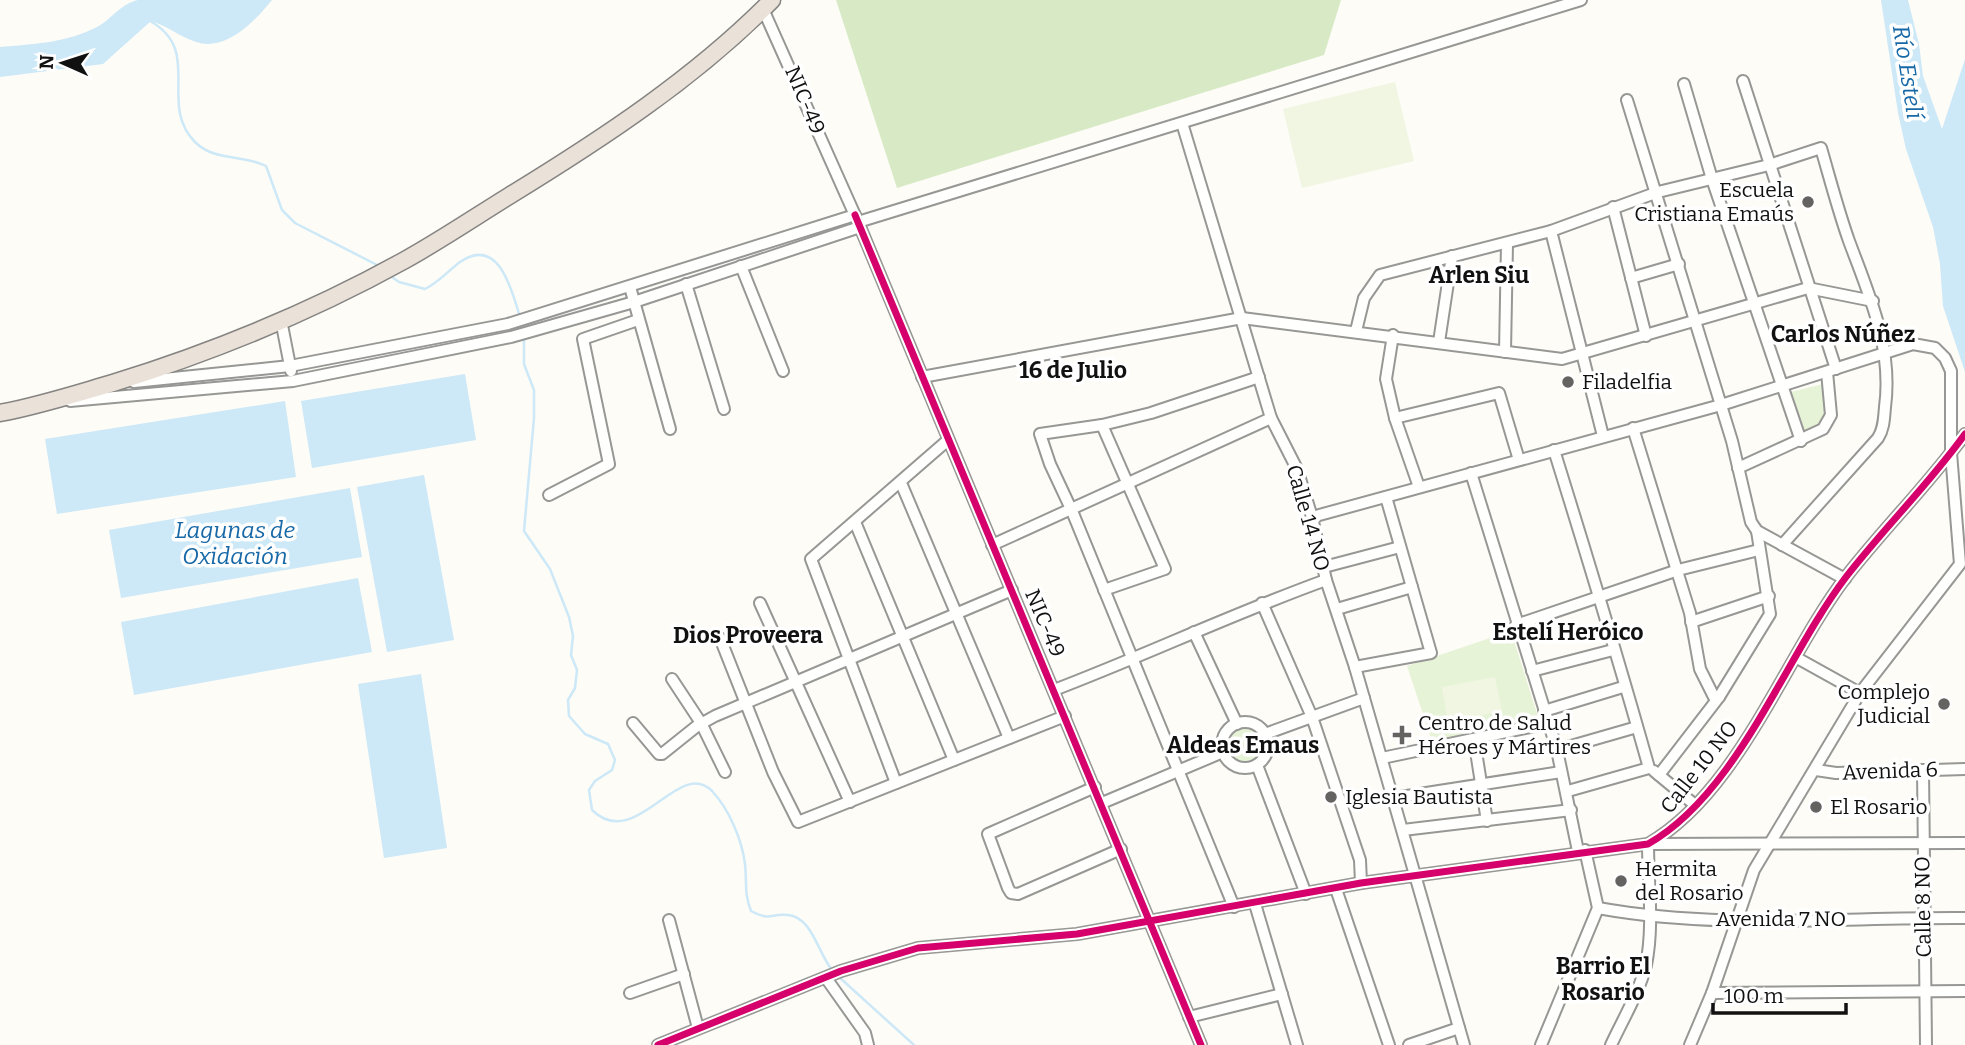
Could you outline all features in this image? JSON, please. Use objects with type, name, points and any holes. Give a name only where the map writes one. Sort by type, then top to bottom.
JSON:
[{"type":"highway","points":[[0,413],[43,404],[168,365],[281,320],[369,279],[569,160],[702,64],[767,4]]},
{"type":"street","points":[[107,384],[290,366],[532,318],[1581,0]]},
{"type":"street","name":"NIC-49","points":[[767,4],[1153,923],[1201,1045]]},
{"type":"street","points":[[1738,468],[1824,429],[1831,415],[1831,370],[1743,80]]},
{"type":"street","points":[[1684,84],[1712,178],[1801,441]]},
{"type":"street","points":[[1626,100],[1658,192],[1721,405],[1751,522],[1757,531],[1770,614],[1718,697],[1659,775]]},
{"type":"street","name":"Calle 14 NO","points":[[1182,123],[1271,418],[1297,469],[1312,517],[1326,580],[1417,875],[1464,1045]]},
{"type":"street","points":[[1356,331],[1364,298],[1380,275],[1507,244],[1552,231],[1658,192],[1769,165],[1821,148],[1849,239],[1873,302],[1886,353],[1887,395],[1882,432],[1783,545]]},
{"type":"street","points":[[1613,207],[1646,336]]},
{"type":"street","points":[[43,404],[293,381],[511,337],[634,302],[741,266],[858,221]]},
{"type":"street","points":[[1552,231],[1603,436]]},
{"type":"street","points":[[1505,352],[1507,244]]},
{"type":"street","points":[[1439,342],[1452,256]]},
{"type":"street","points":[[1631,278],[1679,264]]},
{"type":"street","points":[[741,266],[783,371]]},
{"type":"street","points":[[686,284],[724,410]]},
{"type":"street","points":[[631,287],[670,429]]},
{"type":"street","points":[[922,377],[1242,318],[1394,335],[1562,359],[1696,323],[1808,288],[1873,302]]},
{"type":"street","points":[[281,320],[293,381]]},
{"type":"street","points":[[549,495],[609,464],[583,340],[638,320]]},
{"type":"street","points":[[1394,335],[1386,379],[1395,418],[1419,487]]},
{"type":"street","points":[[1312,517],[1721,405],[1886,353],[1923,344],[1935,348],[1945,358],[1951,371],[1951,453],[1960,564],[1860,693],[1754,870],[1712,993],[1690,1045]]},
{"type":"street","points":[[1234,907],[1072,511],[1049,464],[1040,434],[1102,425],[1151,414],[1259,377]]},
{"type":"street","points":[[1395,418],[1499,393],[1519,460]]},
{"type":"street","points":[[992,545],[1072,511],[1271,418]]},
{"type":"street","points":[[1102,425],[1165,569],[1104,590]]},
{"type":"street","points":[[1633,428],[1678,570],[1700,669],[1714,697],[1718,697]]},
{"type":"street","name":"Calle 10 NO","points":[[658,1045],[686,1039],[698,1028],[833,975],[934,945],[999,942],[1153,923],[1361,883],[1648,844],[1671,831],[1742,745],[1844,579],[1965,433]]},
{"type":"street","points":[[896,783],[811,559],[948,440]]},
{"type":"street","points":[[1554,450],[1601,598],[1623,687],[1649,768],[1695,805]]},
{"type":"street","points":[[1471,473],[1557,750],[1581,851],[1598,908],[1541,1045]]},
{"type":"street","points":[[901,483],[1009,738]]},
{"type":"street","points":[[1355,667],[1431,653],[1386,497]]},
{"type":"street","points":[[855,522],[954,760]]},
{"type":"street","points":[[1757,531],[1844,579]]},
{"type":"street","points":[[1324,567],[1400,547]]},
{"type":"street","points":[[1516,625],[1678,570],[1759,551]]},
{"type":"street","points":[[1054,690],[1132,660],[1262,603],[1326,580]]},
{"type":"street","points":[[1337,609],[1412,587]]},
{"type":"street","points":[[633,723],[659,754],[662,754],[701,723],[1012,590]]},
{"type":"street","points":[[1691,622],[1769,596]]},
{"type":"street","points":[[760,603],[850,802]]},
{"type":"street","points":[[1262,603],[1312,717],[1360,860],[1361,883]]},
{"type":"street","points":[[1194,632],[1237,724]]},
{"type":"street","points":[[720,638],[744,703],[798,822],[1065,716]]},
{"type":"street","points":[[1532,671],[1613,650]]},
{"type":"street","points":[[1797,658],[1860,693]]},
{"type":"street","points":[[672,679],[701,723],[725,772]]},
{"type":"street","points":[[1544,711],[1623,687]]},
{"type":"street","points":[[1265,734],[1364,698]]},
{"type":"street","points":[[1250,723],[1265,734],[1267,751],[1257,765],[1237,767],[1223,752],[1223,738],[1237,724],[1250,723]]},
{"type":"street","points":[[1382,758],[1549,723]]},
{"type":"street","points":[[1557,750],[1637,727]]},
{"type":"street","points":[[1474,739],[1487,821]]},
{"type":"street","points":[[1102,803],[1223,752]]},
{"type":"street","points":[[1257,765],[1306,894]]},
{"type":"street","points":[[1567,791],[1649,768]]},
{"type":"street","name":"Avenida 6","points":[[1816,770],[1836,773],[1965,769]]},
{"type":"street","name":"Calle 8 NO","points":[[1923,770],[1926,1045]]},
{"type":"street","points":[[1394,798],[1480,782],[1562,772]]},
{"type":"street","points":[[1095,788],[988,834],[1008,888],[1018,894],[1121,849]]},
{"type":"street","points":[[1403,830],[1571,810]]},
{"type":"street","points":[[1611,1045],[1639,986],[1646,964],[1648,844],[1965,843]]},
{"type":"street","points":[[1336,889],[1388,1045]]},
{"type":"street","points":[[1255,904],[1297,1045]]},
{"type":"street","name":"Avenida 7 NO","points":[[1598,908],[1648,917],[1735,921],[1965,918]]},
{"type":"street","points":[[669,920],[698,1028]]},
{"type":"street","points":[[630,993],[684,974]]},
{"type":"street","points":[[833,975],[865,1033],[868,1045]]},
{"type":"street","points":[[1712,993],[1965,990]]},
{"type":"street","points":[[1189,1017],[1282,994]]},
{"type":"street","points":[[1409,1045],[1459,1028]]},
{"type":"green space","points":[[836,0],[1341,0],[1324,55],[897,188]]},
{"type":"green space","points":[[1395,82],[1414,161],[1302,188],[1283,109]]},
{"type":"green space","points":[[1827,383],[1825,421],[1802,436],[1787,393]]},
{"type":"green space","points":[[1511,631],[1540,723],[1434,747],[1407,666]]},
{"type":"green space","points":[[1495,677],[1502,711],[1448,722],[1442,687]]},
{"type":"green space","points":[[1245,727],[1258,732],[1263,745],[1258,758],[1245,763],[1232,758],[1227,745],[1232,732]]},
{"type":"water","points":[[138,0],[272,0],[239,33],[218,43],[196,42],[151,21],[103,64],[0,77],[0,47],[50,42],[74,36],[97,27],[126,5]]},
{"type":"water","name":"Río Estelí","points":[[1881,0],[1908,0],[1919,44],[1923,76],[1942,129],[1965,59],[1965,372],[1943,306],[1940,264],[1933,227],[1906,149]]},
{"type":"water","points":[[465,374],[476,440],[312,468],[301,401]]},
{"type":"water","points":[[285,401],[296,477],[57,514],[45,439]]},
{"type":"water","points":[[424,475],[454,640],[387,652],[357,487]]},
{"type":"water","name":"Lagunas de Oxidación","points":[[350,488],[362,557],[121,598],[109,530]]},
{"type":"water","points":[[358,578],[372,652],[134,695],[121,622]]},
{"type":"water","points":[[421,674],[447,848],[384,858],[358,684]]},
{"type":"waterway","points":[[150,21],[166,33],[174,47],[178,62],[180,111],[184,127],[195,142],[211,152],[266,166],[282,210],[295,223],[379,266]]},
{"type":"waterway","points":[[389,275],[399,282],[425,289],[460,262],[473,256],[485,256],[502,270],[520,317]]},
{"type":"waterway","points":[[524,338],[524,364],[534,390],[524,531],[550,569],[569,617],[573,636],[571,655],[577,670],[575,688],[568,700],[569,716],[585,734],[608,744],[615,760],[612,770],[595,781],[589,790],[592,810],[608,820],[625,820],[640,814],[685,786],[699,784],[712,791],[734,825],[741,845],[747,899],[751,911],[767,917],[788,915],[803,922],[832,970]]},
{"type":"waterway","points":[[839,977],[914,1045]]},
{"type":"cycle path","points":[[855,215],[1201,1045]]},
{"type":"cycle path","points":[[658,1045],[841,971],[918,948],[1077,934],[1361,883],[1648,844],[1680,821],[1708,792],[1758,721],[1846,577],[1937,471],[1965,434]]},
{"type":"place","name":"Escuela Cristiana Emaús","points":[[1808,202]]},
{"type":"place","name":"Filadelfia","points":[[1568,382]]},
{"type":"place","name":"Complejo Judicial","points":[[1944,704]]},
{"type":"place","name":"Centro de Salud Héroes y Mártires","points":[[1402,735]]},
{"type":"place","name":"Iglesia Bautista","points":[[1331,797]]},
{"type":"place","name":"El Rosario","points":[[1816,807]]},
{"type":"place","name":"Hermita del Rosario","points":[[1621,881]]},
{"type":"district","name":"Arlen Siu","points":[[1479,275]]},
{"type":"district","name":"Carlos Núñez","points":[[1843,334]]},
{"type":"district","name":"16 de Julio","points":[[1073,370]]},
{"type":"district","name":"Estelí Heróico","points":[[1568,632]]},
{"type":"district","name":"Dios Proveera","points":[[748,635]]},
{"type":"district","name":"Aldeas Emaus","points":[[1243,745]]},
{"type":"district","name":"Barrio El Rosario","points":[[1603,979]]}]
